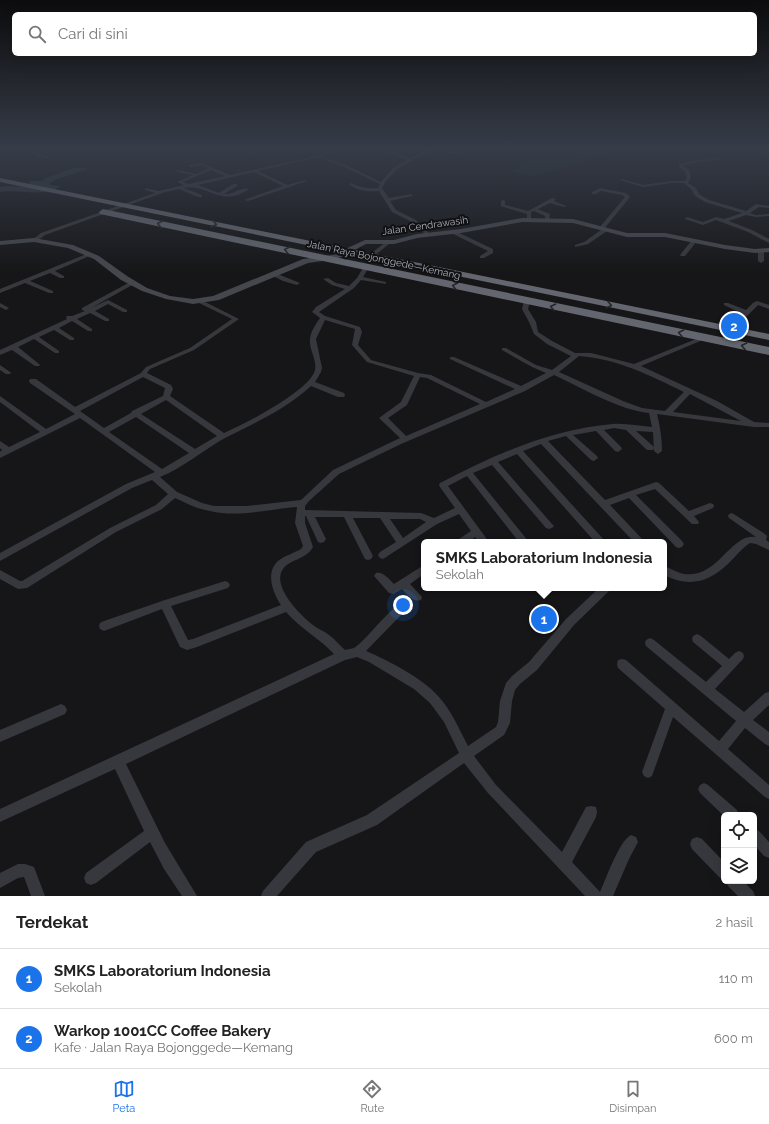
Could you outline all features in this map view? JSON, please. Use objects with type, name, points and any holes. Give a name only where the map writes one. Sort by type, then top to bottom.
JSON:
[{"type":"highway","name":"Jalan Raya Bojonggede—Kemang","points":[[51,191],[769,337]]},
{"type":"highway","name":"Jalan Raya Bojonggede—Kemang","points":[[103,212],[769,351]]},
{"type":"highway","points":[[493,294],[502,283]]},
{"type":"highway","points":[[719,341],[721,327]]},
{"type":"street","points":[[155,191],[160,193]]},
{"type":"street","points":[[35,240],[43,234],[103,212],[169,191]]},
{"type":"street","points":[[187,191],[200,196]]},
{"type":"street","points":[[209,191],[230,196],[243,191]]},
{"type":"street","points":[[220,194],[225,191]]},
{"type":"street","points":[[246,200],[273,191]]},
{"type":"street","points":[[383,191],[386,200],[394,211],[414,221],[427,234]]},
{"type":"street","points":[[578,246],[586,244],[603,230],[628,197],[624,194],[608,191]]},
{"type":"street","points":[[695,191],[697,195],[704,200],[756,216],[769,215]]},
{"type":"street","points":[[607,198],[614,192]]},
{"type":"street","points":[[386,200],[410,195]]},
{"type":"street","points":[[547,220],[548,215],[532,210],[552,200],[564,206]]},
{"type":"street","points":[[503,201],[503,206],[528,213],[529,220]]},
{"type":"street","points":[[724,221],[746,213],[758,205],[769,207]]},
{"type":"street","points":[[687,218],[703,224],[716,218],[750,231],[769,241]]},
{"type":"street","name":"Jalan Cendrawasih","points":[[202,302],[216,298],[306,261],[326,258],[365,242],[387,243],[427,234],[453,232],[529,220],[577,222],[603,230],[636,236],[665,235],[738,249],[761,251],[769,250]]},
{"type":"street","points":[[722,228],[732,224]]},
{"type":"street","points":[[453,232],[491,250],[490,254],[482,257]]},
{"type":"street","points":[[0,243],[17,239],[35,240],[70,247],[91,254],[132,283],[160,294],[185,300],[202,302],[236,319],[192,349],[148,368],[143,374],[45,432],[0,455]]},
{"type":"street","points":[[683,255],[694,241]]},
{"type":"street","points":[[371,256],[387,243]]},
{"type":"street","points":[[761,251],[761,261]]},
{"type":"street","points":[[0,291],[91,254]]},
{"type":"street","points":[[366,267],[360,278],[350,288],[315,310],[315,312],[324,317],[359,329],[355,342],[356,346],[368,361],[418,375],[429,376],[486,405]]},
{"type":"street","points":[[50,271],[62,277]]},
{"type":"street","points":[[273,274],[284,280],[297,283]]},
{"type":"street","points":[[360,278],[384,283]]},
{"type":"street","points":[[326,279],[334,284],[350,288]]},
{"type":"street","points":[[26,281],[51,292]]},
{"type":"street","points":[[90,330],[68,316],[132,283]]},
{"type":"street","points":[[527,301],[525,308],[527,316],[533,322],[536,333],[550,343],[575,355],[591,355],[635,366],[689,391],[754,425]]},
{"type":"street","points":[[0,353],[108,302],[125,311]]},
{"type":"street","points":[[721,327],[727,322],[747,314],[750,308],[757,303],[769,307]]},
{"type":"street","points":[[726,304],[747,314]]},
{"type":"street","points":[[0,305],[6,308]]},
{"type":"street","points":[[91,311],[108,320]]},
{"type":"street","points":[[0,557],[129,486],[158,474],[223,436],[272,410],[311,383],[318,373],[320,366],[313,337],[324,317]]},
{"type":"street","points":[[54,328],[72,339]]},
{"type":"street","points":[[35,337],[57,352]]},
{"type":"street","points":[[635,366],[703,338]]},
{"type":"street","points":[[13,347],[37,365]]},
{"type":"street","points":[[504,349],[534,366],[620,403],[641,410],[668,412],[733,423],[769,425]]},
{"type":"street","points":[[306,510],[332,475],[341,469],[405,439],[522,389],[553,373],[575,355]]},
{"type":"street","points":[[452,358],[522,389]]},
{"type":"street","points":[[0,367],[8,373]]},
{"type":"street","points":[[103,432],[166,397],[170,389],[143,374]]},
{"type":"street","points":[[405,439],[384,421],[383,418],[404,403],[418,375]]},
{"type":"street","points":[[33,381],[78,412],[158,474],[174,494],[198,505],[216,509],[255,508],[306,510],[347,515],[421,516],[434,522]]},
{"type":"street","points":[[311,383],[341,395]]},
{"type":"street","points":[[668,412],[689,391]]},
{"type":"street","points":[[166,397],[223,436]]},
{"type":"street","points":[[0,398],[45,432]]},
{"type":"street","points":[[628,427],[654,450],[657,430],[652,411]]},
{"type":"street","points":[[135,413],[195,453]]},
{"type":"street","points":[[482,539],[443,485],[468,472],[518,450],[542,440],[567,433],[598,430],[614,426],[657,430]]},
{"type":"street","points":[[598,430],[618,449]]},
{"type":"street","points":[[567,433],[594,458]]},
{"type":"street","points":[[542,440],[637,539]]},
{"type":"street","points":[[0,444],[8,451]]},
{"type":"street","points":[[518,450],[598,539]]},
{"type":"street","points":[[493,461],[549,526]]},
{"type":"street","points":[[468,472],[522,539]]},
{"type":"street","points":[[603,504],[656,485],[695,522]]},
{"type":"street","points":[[0,574],[18,585],[24,585],[113,530],[159,507],[174,494]]},
{"type":"street","points":[[630,494],[679,544]]},
{"type":"street","points":[[688,515],[710,506]]},
{"type":"street","points":[[321,539],[306,510],[300,508],[300,523],[308,547],[304,552],[281,564],[275,571],[275,583],[288,606],[306,625],[343,655]]},
{"type":"street","points":[[383,555],[434,522],[460,510]]},
{"type":"street","points":[[347,515],[368,556]]},
{"type":"street","points":[[383,515],[401,543]]},
{"type":"street","points":[[732,516],[762,536],[759,541]]},
{"type":"street","points":[[466,539],[476,532]]},
{"type":"street","points":[[667,572],[686,579],[703,576],[718,568],[741,545],[749,540],[759,541],[769,546]]},
{"type":"street","points":[[379,576],[393,590],[421,571]]},
{"type":"street","points":[[402,584],[417,597]]},
{"type":"street","points":[[104,626],[165,604],[225,585]]},
{"type":"street","points":[[268,896],[311,847],[372,820],[500,732],[504,723],[506,700],[510,687],[533,666],[570,622],[603,591]]},
{"type":"street","points":[[165,604],[180,638],[184,644],[187,645],[243,625],[288,606]]},
{"type":"street","points":[[357,652],[407,604]]},
{"type":"street","points":[[697,639],[729,666]]},
{"type":"street","points":[[650,643],[769,740]]},
{"type":"street","points":[[0,816],[118,762],[343,655],[357,652],[373,658],[418,685],[434,699],[448,718],[466,755],[492,789],[595,896]]},
{"type":"street","points":[[706,690],[739,656]]},
{"type":"street","points":[[622,664],[769,793]]},
{"type":"street","points":[[719,750],[744,720],[769,697]]},
{"type":"street","points":[[648,772],[671,707]]},
{"type":"street","points":[[0,736],[61,710]]},
{"type":"street","points":[[118,762],[152,833],[177,878],[190,896]]},
{"type":"street","points":[[704,789],[729,812]]},
{"type":"street","points":[[564,863],[592,812]]},
{"type":"street","points":[[91,878],[152,833]]},
{"type":"street","points":[[757,839],[769,850]]},
{"type":"street","points":[[606,896],[630,842]]},
{"type":"street","points":[[697,844],[721,869]]},
{"type":"street","points":[[0,881],[16,871],[23,869],[29,872],[38,896]]},
{"type":"street","points":[[736,884],[748,896]]},
{"type":"shaded area","points":[[0,191],[51,191],[47,192]]},
{"type":"place","name":"Warkop 1001CC Coffee Bakery","points":[[734,326]]},
{"type":"place","name":"SMKS Laboratorium Indonesia","points":[[544,619]]}]
